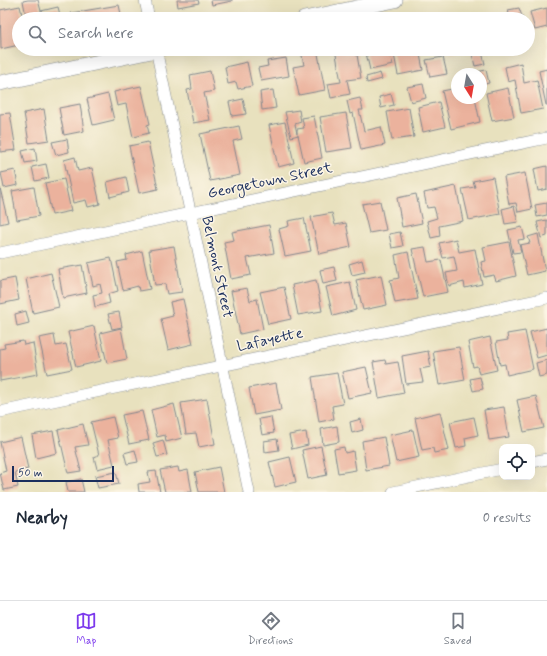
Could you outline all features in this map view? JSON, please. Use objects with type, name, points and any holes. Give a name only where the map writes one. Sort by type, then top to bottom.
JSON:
[{"type":"main road","points":[[338,12],[395,0]]},
{"type":"main road","points":[[0,83],[125,56]]},
{"type":"street","points":[[146,0],[149,12]]},
{"type":"street","name":"Belmont Street","points":[[159,56],[190,213],[249,492]]},
{"type":"street","name":"Georgetown Street","points":[[0,253],[547,138]]},
{"type":"street","name":"Lafayette","points":[[0,412],[547,298]]},
{"type":"street","points":[[535,461],[547,459]]},
{"type":"street","points":[[393,492],[499,470]]},
{"type":"building","points":[[38,0],[41,11],[58,7],[59,12],[25,12],[23,1]]},
{"type":"building","points":[[177,0],[198,0],[199,3],[178,7]]},
{"type":"building","points":[[211,0],[232,0],[232,1],[212,5]]},
{"type":"building","points":[[119,5],[120,12],[77,12]]},
{"type":"building","points":[[20,6],[21,12],[12,12],[12,47],[1,49],[0,10]]},
{"type":"building","points":[[519,8],[520,12],[508,12],[508,10]]},
{"type":"building","points":[[547,8],[547,27],[535,30],[535,12],[530,12]]},
{"type":"building","points":[[302,56],[318,56],[325,90],[299,95],[293,67],[304,65]]},
{"type":"building","points":[[336,56],[357,56],[361,78],[347,80],[350,94],[331,98],[328,84],[341,82]]},
{"type":"building","points":[[367,56],[391,56],[393,65],[370,70]]},
{"type":"building","points":[[394,56],[420,56],[423,70],[398,75]]},
{"type":"building","points":[[472,56],[483,56],[485,64],[475,66]]},
{"type":"building","points":[[443,57],[447,74],[430,77],[426,60]]},
{"type":"building","points":[[286,58],[289,76],[261,81],[258,68],[268,66],[267,61]]},
{"type":"building","points":[[247,62],[252,86],[238,89],[236,82],[228,84],[225,67]]},
{"type":"building","points":[[521,63],[524,83],[537,80],[543,109],[521,113],[515,80],[508,82],[505,67]]},
{"type":"building","points":[[547,69],[547,105],[546,105],[539,71]]},
{"type":"building","points":[[210,71],[214,91],[204,93],[210,120],[193,123],[187,90],[192,89],[190,75]]},
{"type":"building","points":[[380,73],[382,79],[367,83],[366,77]]},
{"type":"building","points":[[423,84],[426,98],[411,102],[407,87]]},
{"type":"building","points":[[141,86],[150,124],[147,125],[149,133],[133,137],[126,104],[117,106],[114,92]]},
{"type":"building","points":[[508,88],[514,117],[492,121],[487,93]]},
{"type":"building","points":[[451,89],[451,104],[476,104],[480,122],[451,129],[442,91]]},
{"type":"building","points":[[273,90],[276,108],[262,110],[260,92]]},
{"type":"building","points":[[108,94],[114,120],[93,125],[87,99]]},
{"type":"building","points":[[391,94],[394,105],[381,108],[379,97]]},
{"type":"building","points":[[360,98],[363,110],[359,110],[364,131],[381,127],[385,145],[361,150],[353,113],[350,114],[347,101]]},
{"type":"building","points":[[243,99],[246,114],[232,116],[229,102]]},
{"type":"building","points":[[439,102],[445,127],[423,132],[418,107]]},
{"type":"building","points":[[80,104],[84,131],[64,135],[59,108]]},
{"type":"building","points":[[409,108],[414,137],[392,140],[387,112]]},
{"type":"building","points":[[44,109],[49,140],[29,143],[24,113]]},
{"type":"building","points":[[299,110],[301,122],[295,124],[297,134],[297,129],[304,128],[302,118],[314,116],[322,158],[304,162],[298,135],[291,137],[285,112]]},
{"type":"building","points":[[10,113],[16,150],[0,152],[0,114]]},
{"type":"building","points":[[346,113],[352,148],[326,152],[320,117]]},
{"type":"building","points":[[285,122],[294,163],[278,167],[269,125]]},
{"type":"building","points":[[239,126],[242,139],[233,141],[240,175],[210,181],[200,134]]},
{"type":"building","points":[[67,139],[69,152],[56,155],[52,142]]},
{"type":"building","points":[[148,142],[158,189],[139,193],[129,146]]},
{"type":"building","points":[[35,148],[37,161],[25,163],[22,151]]},
{"type":"building","points":[[75,157],[78,171],[92,168],[100,204],[88,207],[86,200],[73,203],[64,160]]},
{"type":"building","points":[[46,164],[49,178],[35,181],[32,167]]},
{"type":"building","points":[[547,166],[547,189],[538,191],[534,169]]},
{"type":"building","points":[[15,170],[18,185],[4,188],[1,173]]},
{"type":"building","points":[[525,173],[532,209],[518,212],[516,203],[509,204],[504,177]]},
{"type":"building","points":[[126,177],[129,192],[110,197],[107,182]]},
{"type":"building","points":[[493,177],[500,214],[469,220],[462,189],[475,187],[473,181]]},
{"type":"building","points":[[64,179],[71,211],[52,215],[45,183]]},
{"type":"building","points":[[456,186],[463,221],[439,226],[440,236],[431,238],[427,221],[437,218],[434,207],[427,208],[424,193]]},
{"type":"building","points":[[34,187],[39,216],[17,220],[12,191]]},
{"type":"building","points":[[0,188],[8,222],[0,224]]},
{"type":"building","points":[[416,194],[422,223],[402,227],[397,198]]},
{"type":"building","points":[[380,201],[386,230],[369,233],[362,204]]},
{"type":"building","points":[[547,203],[547,215],[537,217],[535,205]]},
{"type":"building","points":[[514,206],[518,222],[505,224],[502,209]]},
{"type":"building","points":[[332,213],[335,225],[346,223],[351,247],[319,254],[311,217]]},
{"type":"building","points":[[304,218],[311,251],[285,256],[279,229],[289,226],[288,221]]},
{"type":"building","points":[[547,220],[547,236],[541,238],[537,222]]},
{"type":"building","points":[[269,225],[274,253],[247,258],[251,275],[231,279],[224,242],[234,240],[232,232]]},
{"type":"building","points":[[522,227],[525,239],[518,240],[521,252],[513,253],[508,230]]},
{"type":"building","points":[[400,232],[403,246],[392,248],[389,234]]},
{"type":"building","points":[[538,234],[545,271],[527,275],[520,245],[530,243],[528,237]]},
{"type":"building","points":[[456,239],[459,252],[475,249],[482,284],[465,288],[464,282],[449,286],[446,273],[457,271],[454,256],[443,258],[439,243]]},
{"type":"building","points":[[509,242],[516,276],[496,281],[494,275],[484,277],[481,262],[486,261],[483,247]]},
{"type":"building","points":[[174,246],[182,292],[167,294],[165,284],[155,285],[149,250]]},
{"type":"building","points":[[425,247],[428,262],[441,260],[448,292],[423,297],[412,249]]},
{"type":"building","points":[[142,251],[150,289],[139,291],[138,286],[123,290],[117,262],[127,260],[126,255]]},
{"type":"building","points":[[408,252],[418,299],[395,303],[390,280],[399,278],[395,255]]},
{"type":"building","points":[[111,258],[118,291],[108,294],[110,303],[95,307],[93,295],[102,293],[100,284],[93,286],[88,263]]},
{"type":"building","points":[[362,260],[365,272],[352,275],[349,264]]},
{"type":"building","points":[[82,265],[87,293],[63,298],[58,269]]},
{"type":"building","points":[[334,267],[337,281],[323,284],[320,270]]},
{"type":"building","points":[[51,273],[59,307],[33,313],[26,279]]},
{"type":"building","points":[[381,275],[387,305],[363,310],[356,280]]},
{"type":"building","points":[[15,278],[19,300],[0,304],[0,281]]},
{"type":"building","points":[[316,280],[322,311],[298,315],[292,285]]},
{"type":"building","points":[[350,282],[356,310],[333,316],[326,287]]},
{"type":"building","points":[[284,287],[291,319],[268,324],[260,292]]},
{"type":"building","points":[[247,288],[250,301],[257,299],[263,329],[240,334],[231,291]]},
{"type":"building","points":[[183,299],[193,344],[168,350],[161,319],[173,316],[170,302]]},
{"type":"building","points":[[26,311],[29,323],[17,326],[15,314]]},
{"type":"building","points":[[119,312],[122,327],[112,329],[108,314]]},
{"type":"building","points":[[94,326],[101,361],[76,367],[68,332]]},
{"type":"building","points":[[121,328],[127,359],[107,363],[100,333]]},
{"type":"building","points":[[547,328],[547,355],[537,358],[530,332]]},
{"type":"building","points":[[525,331],[533,369],[507,375],[505,364],[500,365],[496,342],[508,340],[507,334]]},
{"type":"building","points":[[54,335],[56,346],[66,344],[72,369],[47,374],[39,338]]},
{"type":"building","points":[[490,337],[497,370],[479,374],[477,366],[473,367],[468,342]]},
{"type":"building","points":[[23,341],[24,345],[33,343],[38,374],[0,381],[0,349],[5,348],[4,344]]},
{"type":"building","points":[[459,347],[465,380],[439,385],[433,351]]},
{"type":"building","points":[[428,351],[431,367],[420,369],[423,382],[406,384],[402,356]]},
{"type":"building","points":[[385,360],[386,364],[398,362],[404,393],[379,398],[373,362]]},
{"type":"building","points":[[547,360],[547,375],[539,377],[536,363]]},
{"type":"building","points":[[366,367],[372,393],[348,398],[342,372]]},
{"type":"building","points":[[337,373],[343,404],[332,406],[334,419],[319,422],[312,377]]},
{"type":"building","points":[[480,377],[483,389],[473,391],[470,379]]},
{"type":"building","points":[[276,383],[281,410],[254,415],[249,388]]},
{"type":"building","points":[[536,396],[544,428],[524,432],[517,400]]},
{"type":"building","points":[[207,399],[215,444],[199,447],[196,433],[186,434],[181,403]]},
{"type":"building","points":[[174,404],[182,438],[166,442],[165,435],[157,437],[151,410]]},
{"type":"building","points":[[504,407],[509,437],[489,440],[484,410]]},
{"type":"building","points":[[142,411],[149,440],[129,444],[122,415]]},
{"type":"building","points":[[440,412],[449,450],[434,453],[433,448],[422,450],[415,418]]},
{"type":"building","points":[[113,417],[118,438],[108,440],[114,465],[97,469],[94,457],[99,455],[91,422]]},
{"type":"building","points":[[271,417],[274,433],[262,435],[259,419]]},
{"type":"building","points":[[474,417],[478,435],[465,438],[466,446],[456,448],[450,422]]},
{"type":"building","points":[[361,419],[363,430],[352,433],[350,422]]},
{"type":"building","points":[[83,424],[88,445],[75,447],[81,471],[68,473],[58,430]]},
{"type":"building","points":[[337,426],[339,442],[323,445],[321,429]]},
{"type":"building","points":[[413,430],[419,457],[396,462],[390,435]]},
{"type":"building","points":[[53,431],[57,453],[36,458],[32,435]]},
{"type":"building","points":[[306,432],[308,445],[292,449],[289,435]]},
{"type":"building","points":[[21,437],[28,469],[15,472],[18,487],[4,490],[0,473],[6,471],[0,442]]},
{"type":"building","points":[[384,437],[389,466],[366,470],[362,441]]},
{"type":"building","points":[[277,439],[279,450],[265,452],[264,441]]},
{"type":"building","points":[[163,440],[167,455],[157,457],[153,443]]},
{"type":"building","points":[[321,446],[327,475],[308,479],[302,450]]},
{"type":"building","points":[[344,447],[345,453],[353,451],[356,470],[338,473],[334,449]]},
{"type":"building","points":[[135,450],[138,462],[127,464],[124,453]]},
{"type":"building","points":[[290,457],[296,482],[275,487],[269,462]]},
{"type":"building","points":[[178,467],[179,472],[188,470],[192,492],[165,492],[160,470]]},
{"type":"building","points":[[219,467],[224,492],[199,492],[195,472]]},
{"type":"building","points":[[156,471],[160,492],[139,492],[138,484],[150,482],[148,472]]},
{"type":"building","points":[[116,472],[119,484],[98,488],[95,476]]},
{"type":"building","points":[[81,479],[84,492],[68,492],[66,482]]}]
